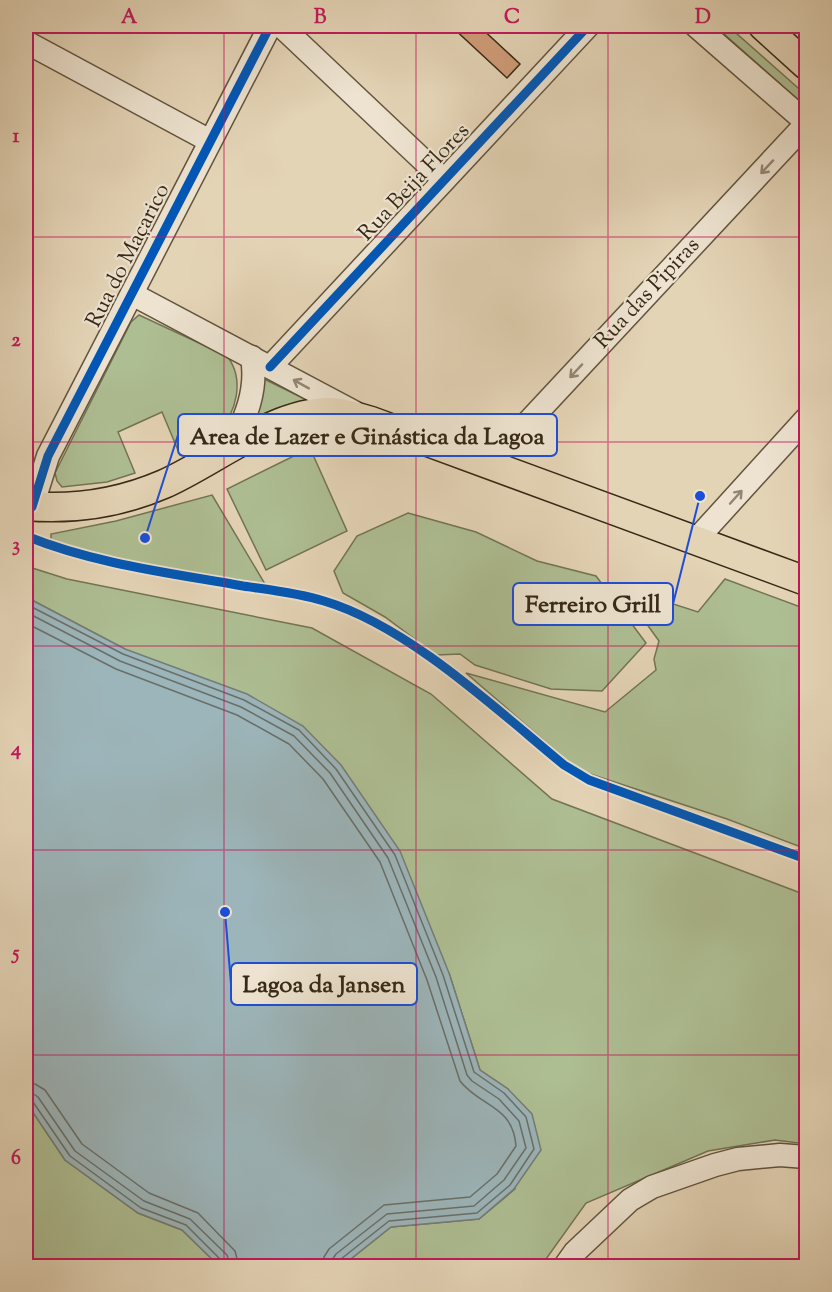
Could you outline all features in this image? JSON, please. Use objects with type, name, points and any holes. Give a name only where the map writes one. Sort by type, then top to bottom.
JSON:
[{"type":"main road","points":[[763,26],[807,65]]},
{"type":"main road","points":[[29,507],[64,508],[117,500],[165,483],[266,430],[306,415],[333,412],[355,416],[807,580]]},
{"type":"street","name":"Rua do Maçarico","points":[[29,507],[48,456],[270,26]]},
{"type":"street","points":[[281,26],[444,180]]},
{"type":"street","name":"Rua Beija Flores","points":[[261,362],[444,180],[588,26]]},
{"type":"street","points":[[696,26],[807,123]]},
{"type":"street","points":[[26,42],[210,141]]},
{"type":"street","name":"Rua das Pipiras","points":[[489,464],[807,123]]},
{"type":"street","points":[[132,294],[371,422]]},
{"type":"street","points":[[231,448],[247,414],[254,380],[261,362]]},
{"type":"street","points":[[696,540],[807,419]]},
{"type":"street","points":[[565,1266],[575,1252],[630,1200],[652,1187],[738,1159],[780,1155],[807,1157]]},
{"type":"green space","points":[[715,26],[728,26],[806,95],[806,107]]},
{"type":"green space","points":[[139,315],[227,356],[233,365],[237,385],[230,416],[217,433],[180,455],[162,412],[118,432],[135,473],[107,482],[62,487],[55,473],[131,322]]},
{"type":"green space","points":[[260,377],[305,399],[304,401],[277,408],[255,418]]},
{"type":"green space","points":[[310,448],[347,531],[266,570],[227,489]]},
{"type":"green space","points":[[212,495],[265,584],[94,556],[51,543],[51,534],[116,521]]},
{"type":"green space","points":[[408,513],[476,532],[537,561],[596,576],[646,643],[602,691],[551,689],[475,665],[460,654],[436,655],[385,617],[343,593],[334,571],[357,536]]},
{"type":"green space","points":[[26,566],[67,579],[312,628],[431,694],[552,799],[806,895],[806,1144],[775,1140],[708,1151],[586,1203],[541,1266],[342,1266],[391,1227],[479,1219],[515,1189],[508,1089],[480,1070],[449,973],[125,649],[26,597]]},
{"type":"green space","points":[[725,579],[806,609],[806,849],[727,819],[578,770],[466,673],[605,712],[656,670],[654,659],[659,641],[620,587],[698,612]]},
{"type":"green space","points":[[26,1102],[65,1160],[138,1213],[182,1230],[219,1266],[26,1266]]},
{"type":"water","points":[[26,597],[125,649],[247,694],[303,726],[341,765],[400,851],[449,973],[480,1070],[508,1089],[532,1114],[541,1150],[514,1189],[479,1219],[391,1227],[342,1266],[219,1266],[182,1230],[138,1213],[65,1160],[26,1102]]},
{"type":"building","points":[[451,26],[479,26],[520,64],[507,78]]},
{"type":"cycle path","points":[[32,507],[48,456],[270,26]]},
{"type":"cycle path","points":[[270,367],[588,26]]},
{"type":"cycle path","points":[[26,536],[106,561],[304,596],[356,613],[387,629],[450,671],[564,765],[589,780],[806,859]]},
{"type":"place","name":"Ferreiro Grill","points":[[700,496]]},
{"type":"place","name":"Area de Lazer e Ginástica da Lagoa","points":[[145,538]]},
{"type":"place","name":"Lagoa da Jansen","points":[[225,912]]}]
